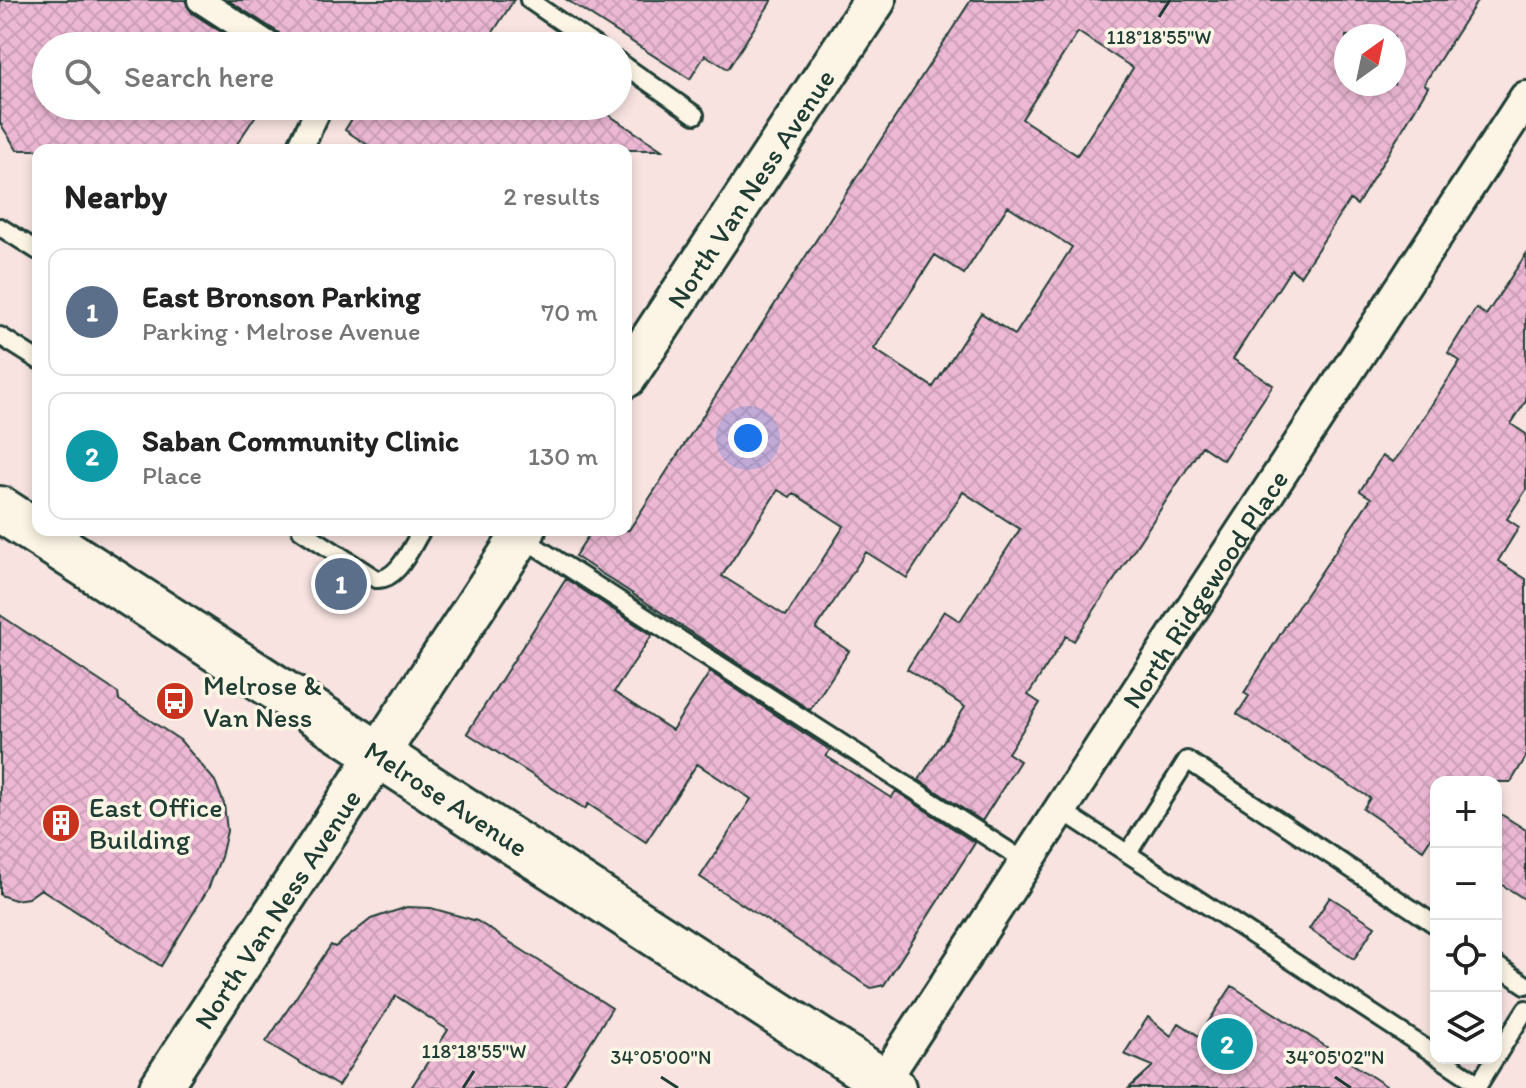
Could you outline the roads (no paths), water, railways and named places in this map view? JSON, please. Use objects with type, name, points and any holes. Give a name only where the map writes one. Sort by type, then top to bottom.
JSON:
[{"type":"main road","name":"Melrose Avenue","points":[[0,509],[32,530]]},
{"type":"main road","name":"Melrose Avenue","points":[[42,536],[888,1085]]},
{"type":"street","points":[[200,0],[249,32]]},
{"type":"street","name":"North Van Ness Avenue","points":[[632,368],[875,0]]},
{"type":"street","name":"North Ridgewood Place","points":[[888,1085],[1026,862],[1526,98]]},
{"type":"street","points":[[302,144],[313,120]]},
{"type":"street","name":"North Van Ness Avenue","points":[[160,1088],[521,536]]},
{"type":"lane","points":[[529,0],[576,32]]},
{"type":"lane","points":[[632,71],[695,115]]},
{"type":"lane","points":[[0,227],[32,247]]},
{"type":"lane","points":[[0,336],[32,356]]},
{"type":"lane","points":[[310,536],[376,579],[385,580],[393,575],[418,536]]},
{"type":"lane","points":[[528,536],[1026,862]]},
{"type":"lane","points":[[1128,853],[1187,760],[1430,921]]},
{"type":"lane","points":[[1061,810],[1430,1052]]},
{"type":"lane","points":[[1502,969],[1526,985]]},
{"type":"lane","points":[[1502,1048],[1526,1009]]},
{"type":"lane","points":[[1449,1064],[1483,1086],[1493,1064]]},
{"type":"place","name":"East Bronson Parking","points":[[341,584]]},
{"type":"place","name":"Melrose & Van Ness","points":[[175,701]]},
{"type":"place","name":"East Office Building","points":[[61,823]]},
{"type":"place","name":"Saban Community Clinic","points":[[1227,1044]]}]
